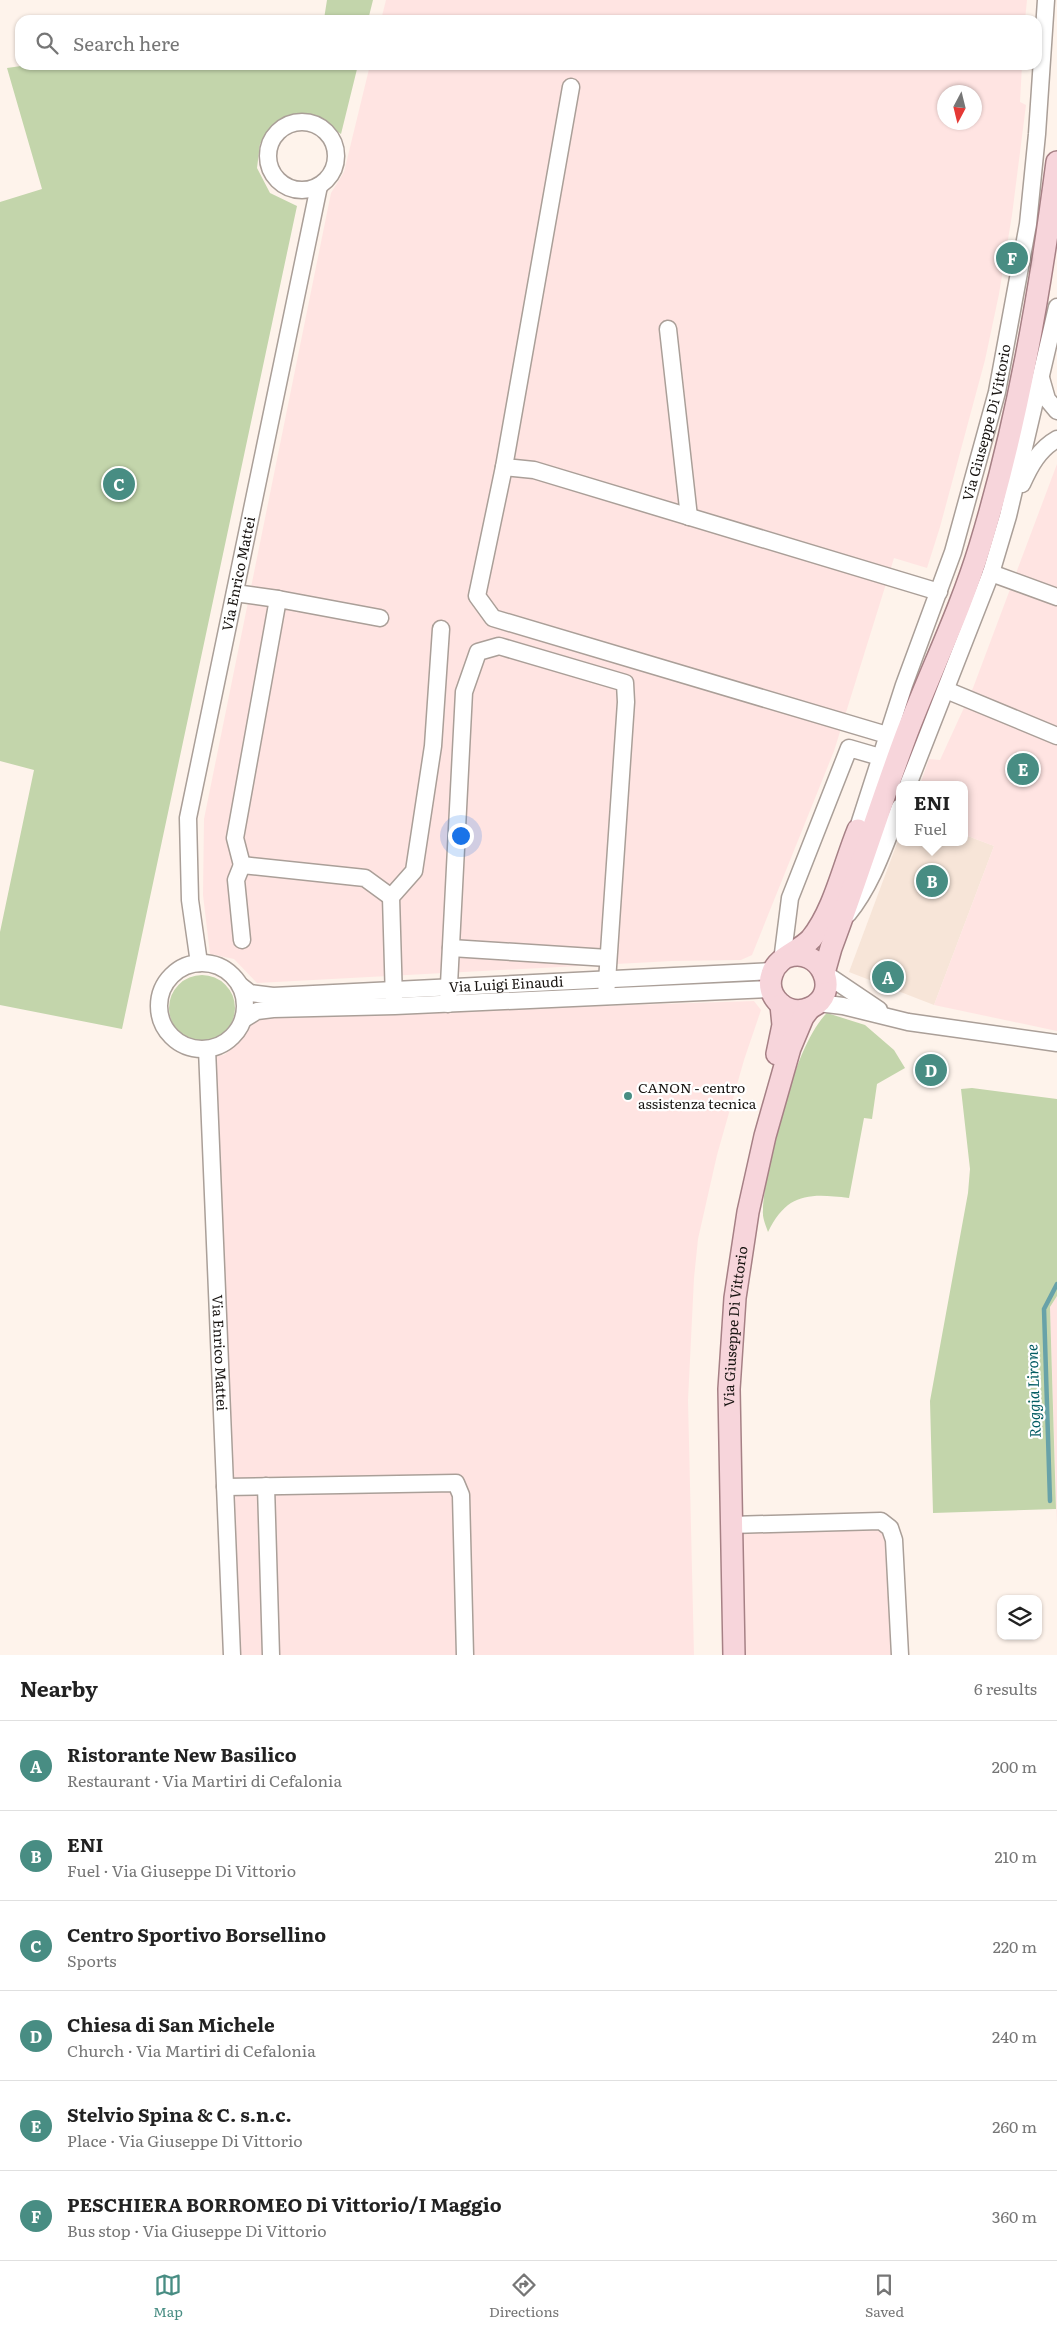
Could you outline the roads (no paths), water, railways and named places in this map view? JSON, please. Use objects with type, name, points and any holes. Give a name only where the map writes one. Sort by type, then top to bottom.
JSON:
[{"type":"main road","name":"Via Giuseppe Di Vittorio","points":[[722,1655],[717,1382],[721,1329],[744,1162],[782,1038],[783,1019],[779,977],[820,927],[896,736],[964,592],[988,516],[1009,437],[1031,337],[1045,255],[1057,162]]},
{"type":"main road","name":"Via Giuseppe Di Vittorio","points":[[734,1655],[729,1389],[735,1298],[741,1252],[756,1176],[777,1093],[794,1039],[826,988],[824,973],[896,736]]},
{"type":"main road","points":[[813,1006],[793,1010],[779,977],[799,955],[810,958],[818,963],[824,973]]},
{"type":"street","name":"Via Giuseppe Di Vittorio","points":[[1042,57],[1046,0]]},
{"type":"street","name":"Via Giuseppe Di Vittorio","points":[[857,831],[880,757],[896,736],[939,592],[953,552],[986,433],[1014,304],[1034,172],[1041,70]]},
{"type":"street","points":[[571,87],[504,467],[477,596],[493,618],[896,736]]},
{"type":"street","points":[[298,122],[310,122],[321,126],[330,134],[335,145],[337,157],[332,174],[319,186],[304,190],[288,187],[278,181],[272,172],[268,156],[271,140],[278,131],[287,125],[298,122]]},
{"type":"street","name":"Via Enrico Mattei","points":[[199,963],[190,900],[188,818],[319,186]]},
{"type":"street","points":[[910,781],[991,573],[1008,516],[1057,307]]},
{"type":"street","points":[[668,329],[689,517]]},
{"type":"street","points":[[1041,378],[1047,400],[1057,411]]},
{"type":"street","points":[[1008,516],[1031,465],[1047,444],[1057,439]]},
{"type":"street","points":[[504,467],[534,470],[939,592]]},
{"type":"street","points":[[991,573],[1057,598]]},
{"type":"street","points":[[235,593],[380,618]]},
{"type":"street","points":[[242,940],[236,880],[242,865],[235,838],[278,599]]},
{"type":"street","points":[[394,998],[390,897],[414,871],[433,746],[441,629]]},
{"type":"street","points":[[449,996],[464,692],[478,652],[499,646],[625,682],[626,702],[606,988]]},
{"type":"street","points":[[946,690],[1057,736]]},
{"type":"street","points":[[779,977],[790,898],[849,748],[880,757]]},
{"type":"street","name":"Via Giuseppe Di Vittorio","points":[[840,924],[860,899],[874,871],[896,817]]},
{"type":"street","points":[[242,865],[365,878],[390,897]]},
{"type":"street","points":[[452,948],[608,958]]},
{"type":"street","points":[[199,963],[212,964],[223,968],[241,986],[245,1002],[244,1019],[239,1030],[220,1046],[207,1049],[193,1049],[180,1043],[169,1034],[162,1022],[159,1009],[163,990],[174,973],[186,966],[199,963]]},
{"type":"street","points":[[824,973],[896,1020]]},
{"type":"street","name":"Via Luigi Einaudi","points":[[241,986],[250,993],[273,996],[394,998],[606,988],[779,977]]},
{"type":"street","name":"Via Luigi Einaudi","points":[[244,1019],[257,1011],[394,998]]},
{"type":"street","points":[[813,1006],[849,1007],[896,1020],[1057,1043]]},
{"type":"street","name":"Via Enrico Mattei","points":[[207,1049],[232,1655]]},
{"type":"street","points":[[225,1487],[456,1483],[460,1488],[461,1495],[465,1655]]},
{"type":"street","points":[[266,1486],[271,1655]]},
{"type":"street","points":[[731,1525],[881,1522],[890,1528],[894,1540],[900,1655]]},
{"type":"waterway","name":"Roggia Lirone","points":[[1050,1501],[1044,1309],[1057,1284]]},
{"type":"place","name":"PESCHIERA BORROMEO Di Vittorio/I Maggio","points":[[1012,258]]},
{"type":"place","name":"Centro Sportivo Borsellino","points":[[119,484]]},
{"type":"place","name":"Stelvio Spina & C. s.n.c.","points":[[1023,769]]},
{"type":"place","name":"ENI","points":[[932,881]]},
{"type":"place","name":"Ristorante New Basilico","points":[[888,977]]},
{"type":"place","name":"Chiesa di San Michele","points":[[931,1070]]},
{"type":"place","name":"CANON - centro assistenza tecnica","points":[[628,1096]]}]
